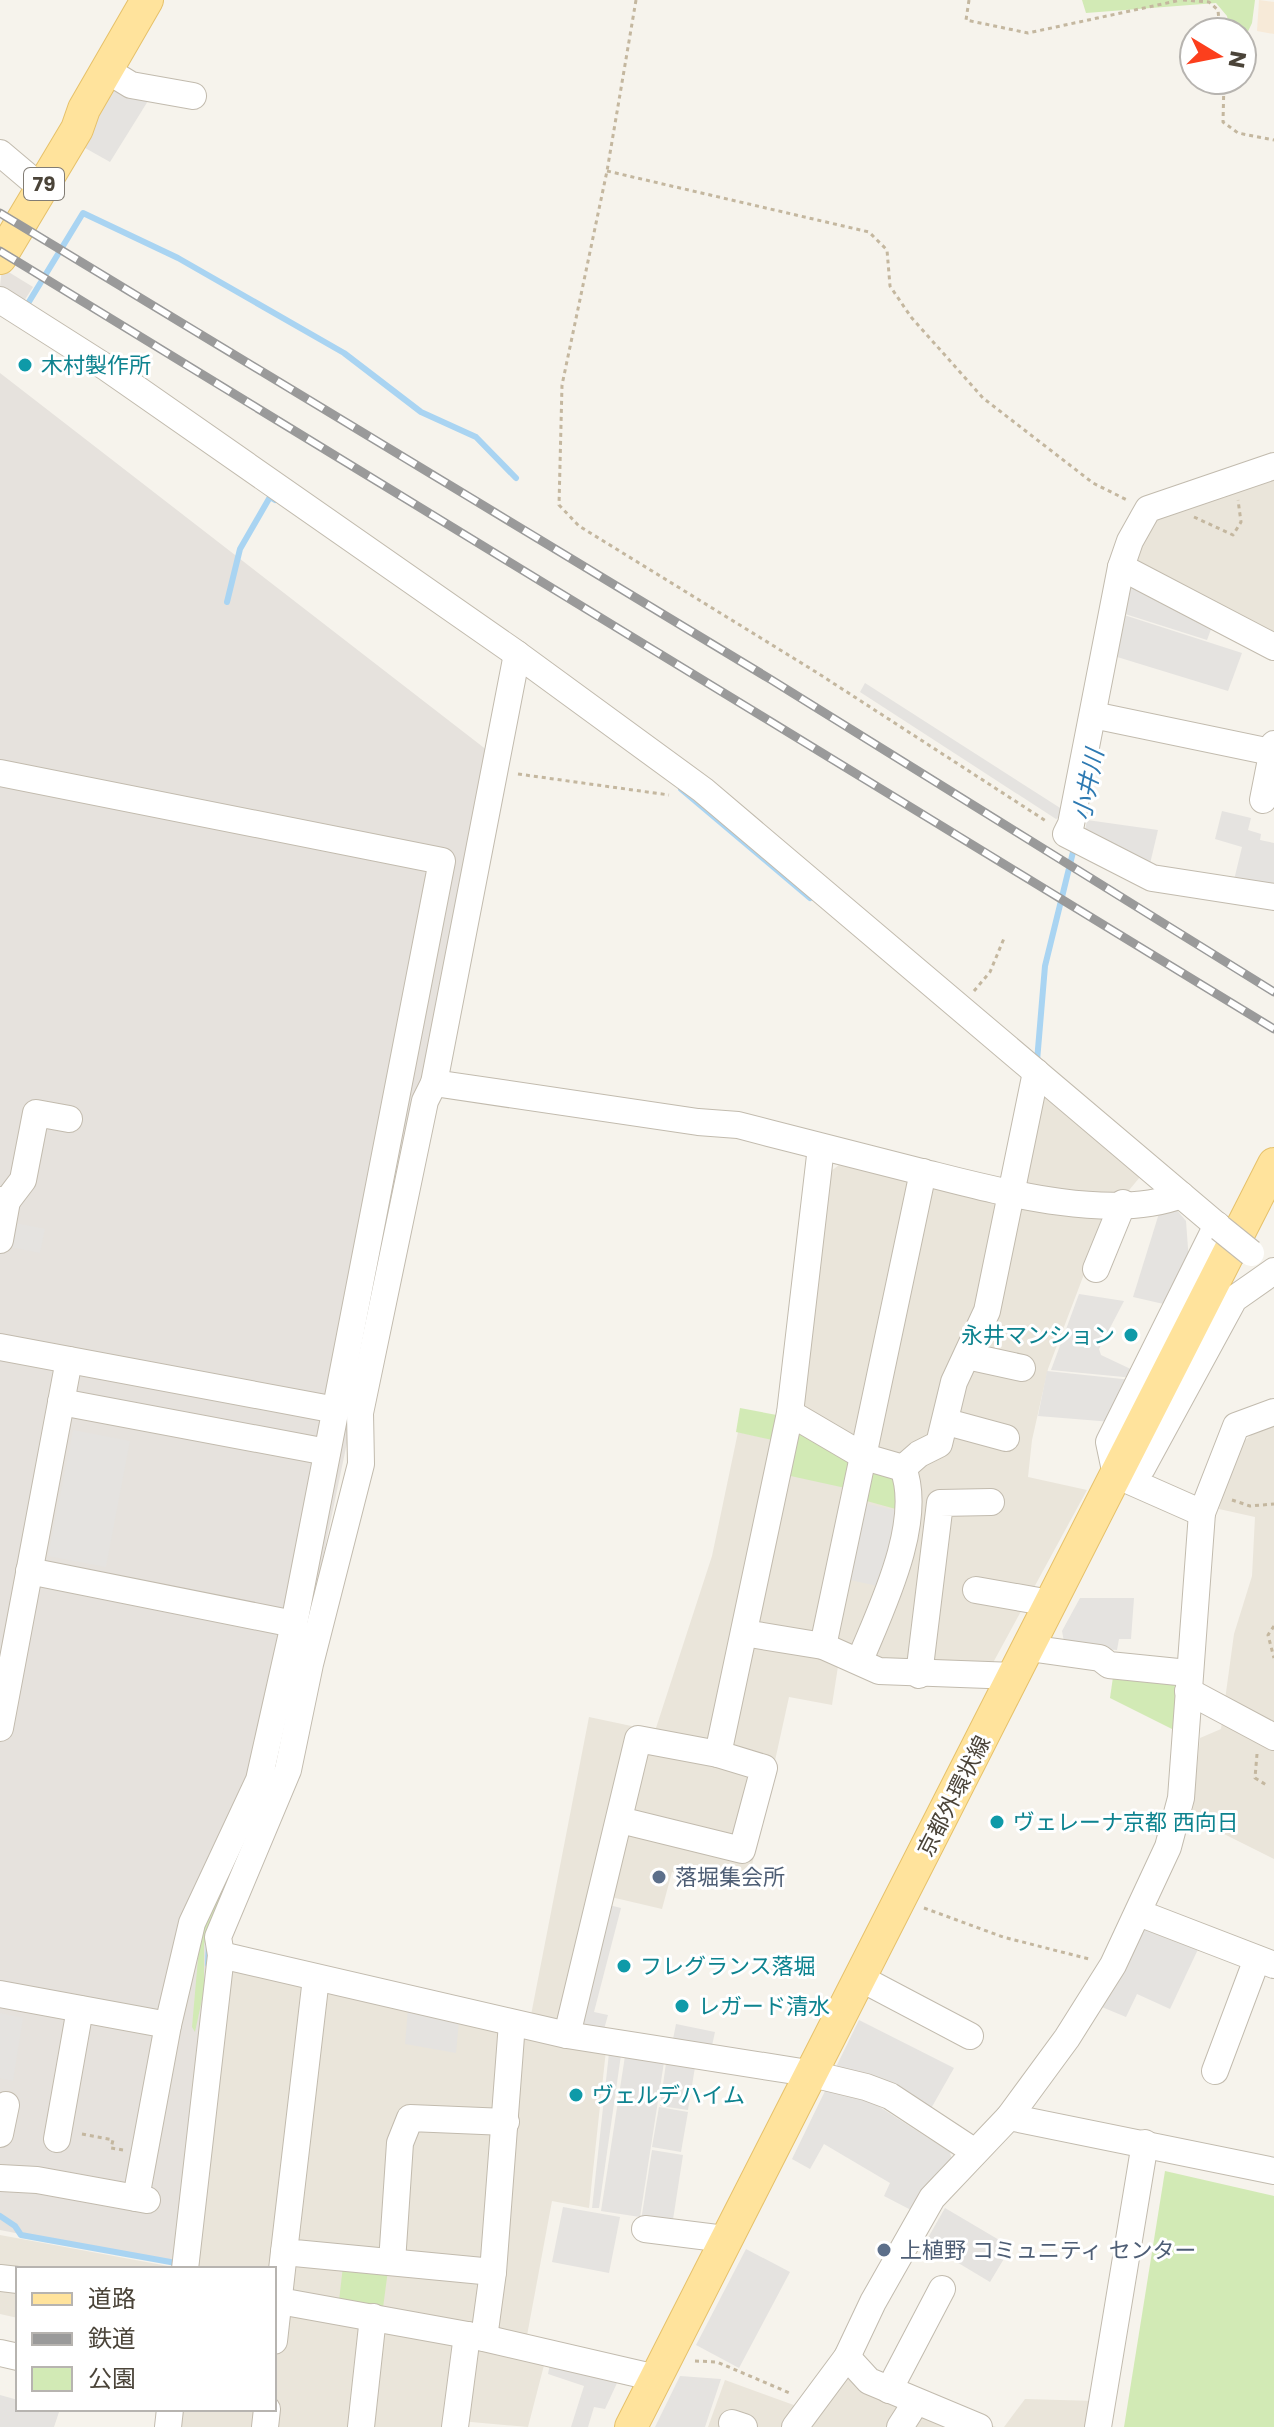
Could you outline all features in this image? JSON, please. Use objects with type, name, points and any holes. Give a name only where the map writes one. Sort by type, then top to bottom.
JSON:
[{"type":"main road","name":"79","points":[[0,233],[32,180],[108,71],[147,0]]},
{"type":"main road","name":"79","points":[[0,258],[77,129],[84,109]]},
{"type":"main road","name":"京都外環状線","points":[[631,2427],[808,2073],[862,1979],[1274,1164]]},
{"type":"street","points":[[108,71],[131,85],[193,96]]},
{"type":"street","points":[[0,153],[32,180]]},
{"type":"street","points":[[15,309],[517,654],[698,786],[1218,1227],[1274,1271],[1234,1299],[1142,1468],[1116,1475]]},
{"type":"street","points":[[1274,466],[1148,509],[1130,541],[1121,567],[1071,824],[1066,834],[1152,878],[1274,897]]},
{"type":"street","points":[[1121,567],[1274,647]]},
{"type":"street","points":[[185,2267],[221,1955],[218,1937],[288,1770],[310,1664],[361,1464],[360,1413],[425,1101],[434,1083],[517,654]]},
{"type":"street","points":[[1093,715],[1273,748],[1263,800]]},
{"type":"street","points":[[0,773],[442,861],[294,1624],[259,1780],[192,1923],[168,2025],[144,2154],[141,2199],[37,2180],[0,2178]]},
{"type":"street","points":[[903,1468],[919,1454],[939,1444],[947,1422],[954,1382],[987,1311],[1036,1072]]},
{"type":"street","points":[[434,1083],[738,1125],[1010,1195],[1072,1203],[1123,1203],[1181,1195]]},
{"type":"street","points":[[0,1240],[4,1200],[23,1180],[36,1113],[69,1119]]},
{"type":"street","points":[[718,1754],[790,1413],[821,1147]]},
{"type":"street","points":[[823,1646],[923,1172]]},
{"type":"street","points":[[1096,1269],[1123,1203]]},
{"type":"street","points":[[1116,1475],[1109,1442],[1218,1227]]},
{"type":"street","points":[[0,1347],[336,1410]]},
{"type":"street","points":[[967,1356],[1022,1368]]},
{"type":"street","points":[[0,1728],[69,1360]]},
{"type":"street","points":[[61,1402],[327,1452]]},
{"type":"street","points":[[795,2427],[847,2357],[913,2227],[932,2198],[1009,2117],[1067,2038],[1113,1965],[1139,1913],[1176,1823],[1206,1503],[1236,1426],[1274,1412]]},
{"type":"street","points":[[790,1413],[865,1457],[903,1468]]},
{"type":"street","points":[[947,1422],[1006,1438]]},
{"type":"street","points":[[860,1660],[889,1589],[904,1535],[911,1487],[903,1468]]},
{"type":"street","points":[[1116,1475],[1206,1503]]},
{"type":"street","points":[[919,1675],[940,1503],[991,1502]]},
{"type":"street","points":[[29,1571],[294,1624]]},
{"type":"street","points":[[976,1590],[1050,1603]]},
{"type":"street","points":[[744,1633],[823,1646],[879,1671],[919,1675],[1022,1662],[1100,1658],[1109,1665],[1188,1682],[1267,1741]]},
{"type":"street","points":[[567,2035],[638,1739],[718,1754],[764,1768],[742,1850],[620,1820]]},
{"type":"street","points":[[1139,1913],[1265,1962],[1215,2071]]},
{"type":"street","points":[[221,1955],[567,2035],[808,2073],[890,2096],[975,2152]]},
{"type":"street","points":[[316,1978],[276,2300],[476,2337],[656,2378]]},
{"type":"street","points":[[862,1979],[970,2036]]},
{"type":"street","points":[[0,1994],[168,2025]]},
{"type":"street","points":[[58,2134],[80,2009]]},
{"type":"street","points":[[455,2427],[493,2272],[512,2023]]},
{"type":"street","points":[[0,2134],[6,2105]]},
{"type":"street","points":[[1009,2117],[1274,2171]]},
{"type":"street","points":[[392,2262],[400,2143],[410,2118],[506,2122]]},
{"type":"street","points":[[1098,2427],[1145,2143]]},
{"type":"street","points":[[645,2229],[725,2239]]},
{"type":"street","points":[[284,2252],[493,2272]]},
{"type":"street","points":[[889,2390],[942,2289]]},
{"type":"street","points":[[361,2427],[373,2317]]},
{"type":"street","points":[[847,2357],[869,2381],[979,2427]]},
{"type":"street","points":[[900,2427],[916,2402]]},
{"type":"path","points":[[636,0],[607,171],[562,385],[559,505],[579,526],[816,672],[1066,834]]},
{"type":"path","points":[[969,0],[966,20],[1028,33],[1061,23],[1182,0],[1209,2],[1218,10],[1219,16]]},
{"type":"path","points":[[1224,96],[1223,122],[1238,133],[1274,140]]},
{"type":"path","points":[[607,171],[869,232],[887,250],[890,286],[911,317],[983,398],[1093,483],[1148,509]]},
{"type":"path","points":[[1193,517],[1233,535],[1241,522],[1237,496]]},
{"type":"path","points":[[495,767],[533,777],[604,783],[679,796],[698,786]]},
{"type":"path","points":[[960,1007],[990,972],[1005,936]]},
{"type":"path","points":[[1206,1503],[1274,1504]]},
{"type":"path","points":[[1274,1626],[1268,1635],[1274,1658]]},
{"type":"path","points":[[1267,1741],[1254,1763],[1255,1778],[1268,1786]]},
{"type":"path","points":[[902,1900],[1003,1937],[1113,1965]]},
{"type":"path","points":[[58,2134],[113,2140],[111,2148],[144,2154]]},
{"type":"path","points":[[692,2361],[717,2362],[814,2404]]},
{"type":"shaded area","points":[[1259,0],[1274,2],[1274,34],[1258,31]]},
{"type":"shaded area","points":[[124,72],[161,80],[110,162],[78,144]]},
{"type":"shaded area","points":[[2,268],[33,287],[24,301],[0,286]]},
{"type":"shaded area","points":[[0,373],[492,754],[279,1766],[205,1944],[208,1978],[174,2264],[0,2230]]},
{"type":"shaded area","points":[[1274,476],[1274,637],[1135,565],[1149,528],[1161,514]]},
{"type":"shaded area","points":[[1127,580],[1213,624],[1207,640],[1122,613]]},
{"type":"shaded area","points":[[1121,614],[1242,653],[1228,691],[1114,656]]},
{"type":"shaded area","points":[[865,683],[1068,813],[1056,819],[860,692]]},
{"type":"shaded area","points":[[1222,811],[1251,818],[1248,830],[1261,834],[1260,840],[1274,843],[1274,887],[1234,880],[1242,847],[1215,839]]},
{"type":"shaded area","points":[[1087,820],[1158,830],[1149,868],[1085,831]]},
{"type":"shaded area","points":[[1037,1089],[1140,1177],[1105,1219],[1048,1369],[1032,1440],[1028,1477],[1087,1490],[988,1672],[839,1660],[832,1705],[789,1697],[747,1888],[672,1872],[662,1909],[594,1893],[562,2023],[531,2015],[589,1717],[655,1731],[712,1556],[738,1432],[792,1444],[827,1174],[839,1165],[1016,1206]]},
{"type":"shaded area","points":[[1161,1207],[1176,1209],[1186,1221],[1189,1262],[1168,1305],[1133,1297]]},
{"type":"shaded area","points":[[11,1222],[45,1229],[40,1253],[6,1246]]},
{"type":"shaded area","points":[[1079,1294],[1124,1301],[1099,1349],[1101,1355],[1137,1372],[1134,1378],[1051,1370]]},
{"type":"shaded area","points":[[1047,1371],[1132,1380],[1112,1422],[1038,1416]]},
{"type":"shaded area","points":[[1274,1426],[1274,1859],[1192,1818],[1200,1738],[1221,1729],[1234,1634],[1252,1576],[1255,1517],[1219,1509],[1231,1462],[1244,1441],[1256,1431]]},
{"type":"shaded area","points":[[73,1430],[130,1441],[106,1567],[48,1556]]},
{"type":"shaded area","points":[[863,1503],[903,1512],[886,1588],[846,1579]]},
{"type":"shaded area","points":[[1080,1598],[1134,1598],[1131,1639],[1119,1639],[1117,1650],[1065,1647],[1062,1631]]},
{"type":"shaded area","points":[[605,1904],[621,1908],[594,2012],[608,2015],[603,2033],[586,2028],[579,2018]]},
{"type":"shaded area","points":[[1152,1927],[1200,1945],[1170,2009],[1137,1994],[1126,2017],[1097,2005],[1140,1930]]},
{"type":"shaded area","points":[[230,1965],[606,2050],[589,2208],[552,2201],[526,2341],[549,2346],[528,2427],[460,2421],[458,2427],[158,2427],[160,2411],[276,2411],[276,2267],[193,2267]]},
{"type":"shaded area","points":[[408,2008],[459,2021],[456,2053],[405,2044]]},
{"type":"shaded area","points":[[0,2013],[23,2018],[13,2081],[0,2078]]},
{"type":"shaded area","points":[[859,2020],[954,2068],[929,2112],[835,2069]]},
{"type":"shaded area","points":[[676,2024],[715,2032],[711,2050],[672,2044]]},
{"type":"shaded area","points":[[609,2053],[621,2055],[599,2208],[592,2208]]},
{"type":"shaded area","points":[[625,2056],[664,2062],[640,2217],[601,2211]]},
{"type":"shaded area","points":[[666,2063],[695,2067],[688,2110],[660,2106]]},
{"type":"shaded area","points":[[826,2089],[861,2095],[950,2152],[952,2161],[911,2210],[884,2196],[890,2183],[824,2144],[810,2169],[792,2159]]},
{"type":"shaded area","points":[[659,2107],[688,2112],[681,2152],[652,2147]]},
{"type":"shaded area","points":[[652,2150],[683,2155],[672,2226],[641,2221]]},
{"type":"shaded area","points":[[563,2207],[620,2217],[609,2273],[552,2262]]},
{"type":"shaded area","points":[[945,2208],[1011,2247],[990,2282],[925,2243]]},
{"type":"shaded area","points":[[0,2235],[173,2267],[16,2267],[16,2318],[0,2314]]},
{"type":"shaded area","points":[[746,2249],[790,2272],[739,2368],[696,2345]]},
{"type":"shaded area","points":[[550,2364],[617,2383],[605,2409],[594,2407],[588,2427],[571,2427],[584,2386],[548,2374]]},
{"type":"shaded area","points":[[847,2369],[996,2427],[805,2427]]},
{"type":"shaded area","points":[[680,2376],[721,2379],[705,2427],[655,2427]]},
{"type":"shaded area","points":[[725,2380],[802,2408],[791,2427],[708,2427]]},
{"type":"shaded area","points":[[0,2395],[16,2399],[16,2411],[59,2411],[54,2427],[0,2427]]},
{"type":"shaded area","points":[[1025,2399],[1096,2401],[1092,2427],[1004,2427]]},
{"type":"green space","points":[[1082,0],[1255,0],[1253,16],[1227,16],[1216,3],[1086,13]]},
{"type":"green space","points":[[740,1408],[782,1416],[777,1441],[736,1432]]},
{"type":"green space","points":[[797,1424],[847,1456],[854,1466],[850,1489],[786,1475]]},
{"type":"green space","points":[[870,1469],[908,1486],[903,1511],[863,1500]]},
{"type":"green space","points":[[1113,1677],[1180,1680],[1178,1732],[1110,1698]]},
{"type":"green space","points":[[238,1854],[204,1944],[204,1990],[195,2032],[192,2027],[200,1936]]},
{"type":"green space","points":[[1165,2171],[1274,2196],[1274,2427],[1124,2427]]},
{"type":"green space","points":[[343,2266],[388,2270],[383,2308],[339,2301]]},
{"type":"waterway","points":[[24,310],[83,213],[178,258],[344,353],[421,412],[476,437],[516,478]]},
{"type":"waterway","points":[[227,602],[240,549],[270,497],[275,500]]},
{"type":"waterway","points":[[681,789],[810,898]]},
{"type":"waterway","name":"小井川","points":[[1037,1061],[1045,966],[1075,844]]},
{"type":"waterway","points":[[208,1964],[209,1940]]},
{"type":"waterway","points":[[0,2216],[15,2226],[21,2235],[176,2263],[176,2258]]},
{"type":"railway","points":[[0,213],[770,679],[1274,992]]},
{"type":"railway","points":[[0,251],[1274,1029]]},
{"type":"place","name":"木村製作所","points":[[25,365]]},
{"type":"place","name":"永井マンション","points":[[1131,1335]]},
{"type":"place","name":"ヴェレーナ京都 西向日","points":[[997,1822]]},
{"type":"place","name":"落堀集会所","points":[[659,1877]]},
{"type":"place","name":"フレグランス落堀","points":[[624,1966]]},
{"type":"place","name":"レガード清水","points":[[682,2006]]},
{"type":"place","name":"ヴェルデハイム","points":[[576,2095]]},
{"type":"place","name":"上植野 コミュニティ センター","points":[[884,2250]]}]
